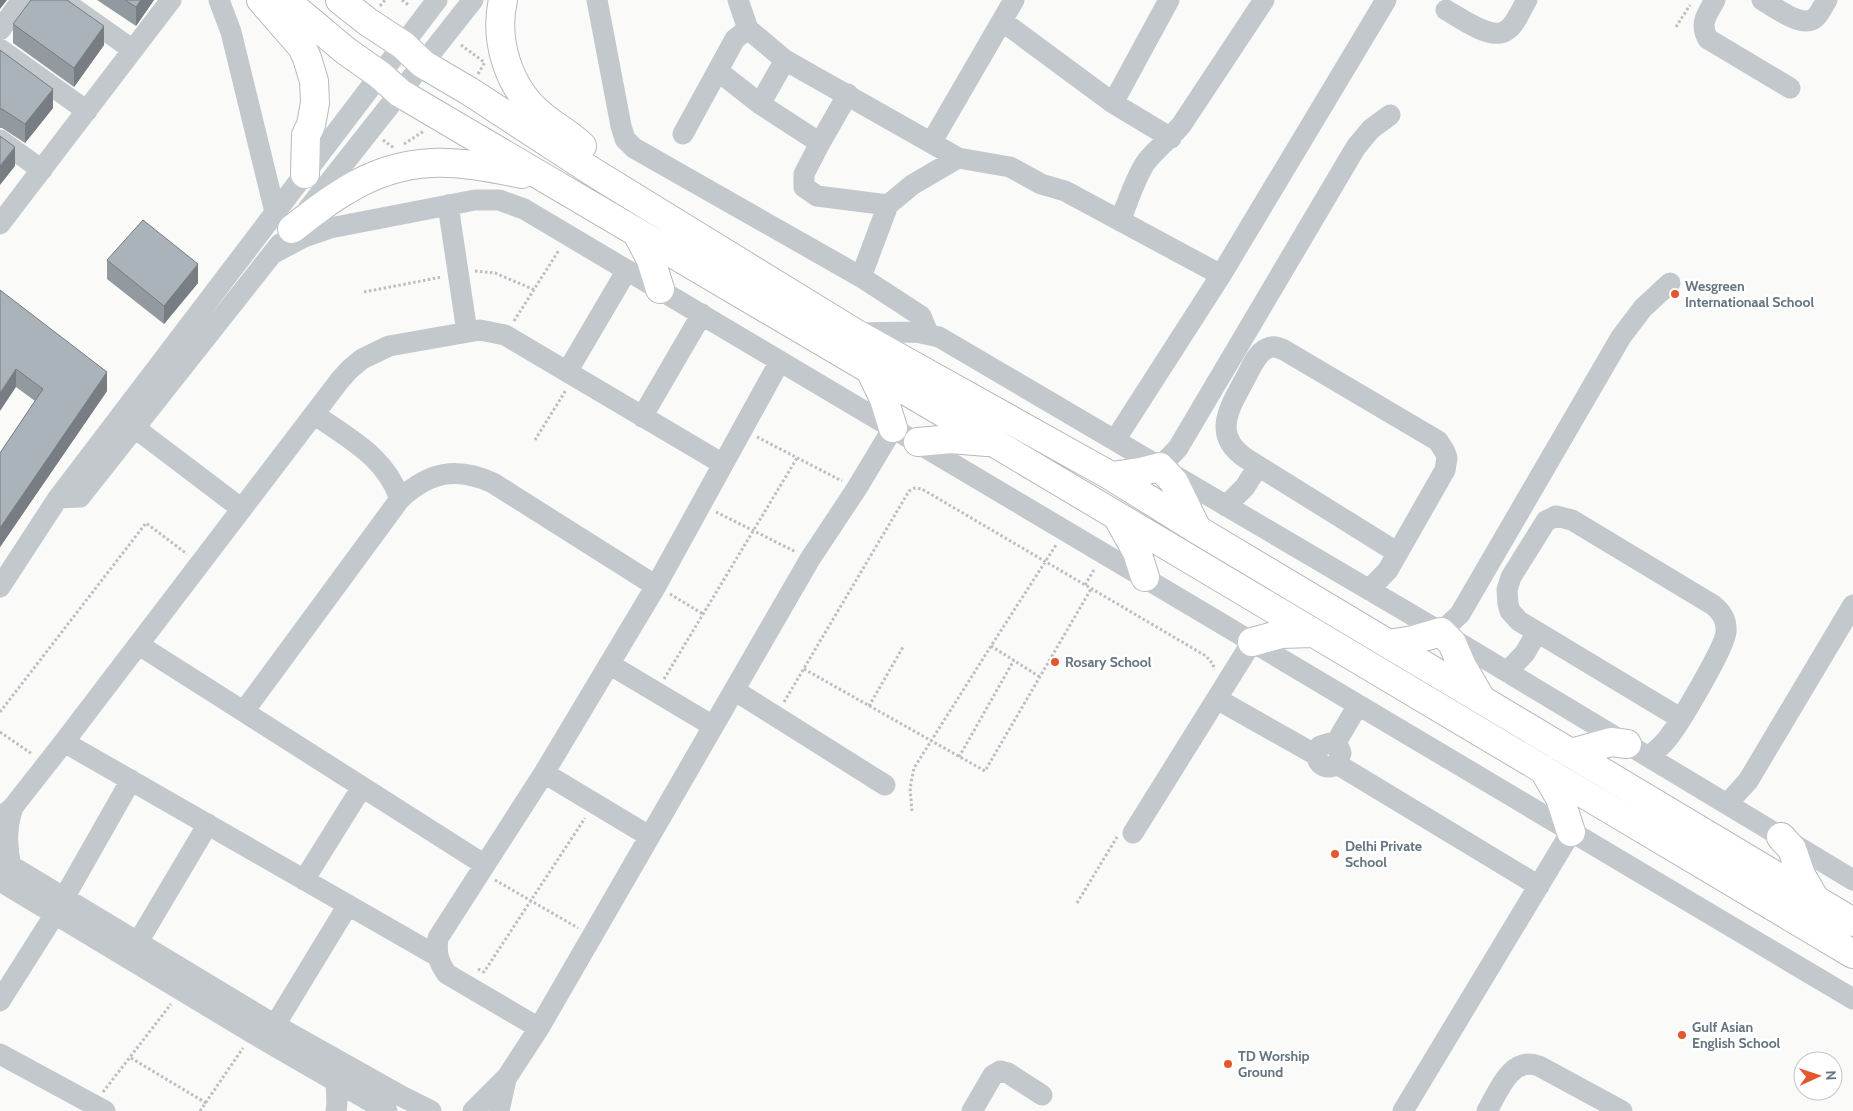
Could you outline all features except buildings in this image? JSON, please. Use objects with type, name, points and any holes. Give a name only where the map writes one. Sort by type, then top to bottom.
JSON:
[{"type":"main road","points":[[262,0],[302,48],[314,81],[315,103],[311,125],[306,135],[305,174]]},
{"type":"main road","points":[[285,0],[390,84],[542,178],[993,442],[1853,954]]},
{"type":"main road","points":[[340,0],[403,46],[423,64],[593,172],[855,332],[1111,476],[1853,922]]},
{"type":"main road","points":[[503,0],[500,23],[501,39],[504,55],[517,86],[539,113],[582,146],[591,162],[593,172]]},
{"type":"main road","points":[[284,221],[357,184],[385,172],[407,166],[447,162],[467,163],[542,178]]},
{"type":"main road","points":[[637,233],[651,260],[660,289]]},
{"type":"main road","points":[[871,372],[884,399],[893,428]]},
{"type":"main road","points":[[918,442],[950,439],[993,442]]},
{"type":"main road","points":[[1111,476],[1160,467],[1174,482],[1198,530]]},
{"type":"main road","points":[[1117,517],[1137,552],[1145,577]]},
{"type":"main road","points":[[1388,644],[1413,640],[1441,632],[1452,643],[1462,666],[1481,700]]},
{"type":"main road","points":[[1252,642],[1281,634],[1313,633]]},
{"type":"main road","points":[[1571,753],[1611,742],[1638,751]]},
{"type":"main road","points":[[1542,768],[1560,798],[1571,832]]},
{"type":"main road","points":[[1781,836],[1792,848],[1801,875],[1815,899]]},
{"type":"street","points":[[0,30],[22,0]]},
{"type":"street","points":[[62,0],[134,50]]},
{"type":"street","points":[[218,0],[231,32],[284,221]]},
{"type":"street","points":[[0,587],[58,498],[284,221],[390,84],[403,46],[438,0]]},
{"type":"street","points":[[58,498],[80,498],[272,254],[305,174],[390,84],[423,64],[473,0]]},
{"type":"street","points":[[597,0],[625,139],[634,148],[860,277],[921,316],[928,333]]},
{"type":"street","points":[[738,0],[748,29],[785,60],[848,94],[931,143],[958,158],[1010,167],[1041,184],[1065,191],[1222,275]]},
{"type":"street","points":[[931,143],[1014,0]]},
{"type":"street","points":[[1113,103],[1169,0]]},
{"type":"street","points":[[1120,221],[1145,164],[1170,138],[1264,0]]},
{"type":"street","points":[[1115,440],[1222,275],[1386,0]]},
{"type":"street","points":[[1446,10],[1486,32],[1494,34],[1502,33],[1508,29],[1527,0]]},
{"type":"street","points":[[1715,0],[1704,17],[1704,32],[1708,39],[1790,88]]},
{"type":"street","points":[[1762,0],[1802,22],[1815,18],[1827,0]]},
{"type":"street","points":[[1,220],[172,2]]},
{"type":"street","points":[[1002,21],[1113,103],[1170,138]]},
{"type":"street","points":[[683,134],[735,39],[748,29]]},
{"type":"street","points":[[0,48],[87,111]]},
{"type":"street","points":[[760,104],[785,60]]},
{"type":"street","points":[[718,71],[760,104],[820,143]]},
{"type":"street","points":[[848,94],[804,174],[804,187],[817,196],[888,204]]},
{"type":"street","points":[[1160,467],[1178,448],[1356,147],[1371,129],[1390,115]]},
{"type":"street","points":[[0,140],[42,170]]},
{"type":"street","points":[[860,277],[888,204],[912,185],[958,158]]},
{"type":"street","points":[[272,254],[317,232],[486,199],[512,203],[918,442],[1853,999]]},
{"type":"street","points":[[448,205],[467,332]]},
{"type":"street","points":[[571,375],[628,270]]},
{"type":"street","points":[[1441,632],[1460,614],[1621,337],[1643,308],[1670,283]]},
{"type":"street","points":[[642,417],[702,314]]},
{"type":"street","points":[[374,1109],[336,1081],[254,1034],[182,989],[4,869],[10,817],[7,813],[64,742],[314,414],[350,369],[375,352],[404,343],[480,330],[504,334],[723,464]]},
{"type":"street","points":[[855,332],[916,332],[928,333],[939,337],[1441,632],[1853,880]]},
{"type":"street","points":[[1369,590],[1388,570],[1398,553],[1416,522],[1445,470],[1445,452],[1438,441],[1284,350],[1275,347],[1265,349],[1258,356],[1226,416],[1226,433],[1229,442],[1240,455],[1398,553]]},
{"type":"street","points":[[538,1028],[447,974],[437,956],[438,938],[544,772],[656,586],[780,361]]},
{"type":"street","points":[[314,414],[375,458],[390,477],[400,499]]},
{"type":"street","points":[[135,428],[242,509]]},
{"type":"street","points":[[473,1111],[507,1077],[538,1028],[810,559],[857,488],[893,428]]},
{"type":"street","points":[[1226,506],[1245,487],[1258,466]]},
{"type":"street","points":[[244,711],[400,499],[423,481],[437,476],[451,473],[466,474],[480,477],[493,483],[656,586]]},
{"type":"street","points":[[1638,751],[1668,738],[1680,718],[1725,639],[1726,624],[1723,616],[1714,605],[1567,518],[1556,516],[1546,520],[1508,584],[1506,597],[1510,610],[1519,621],[1680,718]]},
{"type":"street","points":[[1727,804],[1748,781],[1853,605]]},
{"type":"street","points":[[1507,672],[1525,653],[1537,632]]},
{"type":"street","points":[[1125,835],[1217,699],[1252,642]]},
{"type":"street","points":[[139,644],[362,786],[483,868]]},
{"type":"street","points":[[609,664],[713,726]]},
{"type":"street","points":[[734,690],[885,785]]},
{"type":"street","points":[[1217,699],[1316,756],[1322,766],[1330,767],[1358,705]]},
{"type":"street","points":[[64,742],[437,956]]},
{"type":"street","points":[[1336,754],[1539,886]]},
{"type":"street","points":[[544,772],[649,836]]},
{"type":"street","points":[[0,1001],[59,906],[131,780]]},
{"type":"street","points":[[304,880],[362,786]]},
{"type":"street","points":[[138,942],[208,824]]},
{"type":"street","points":[[1403,1111],[1571,832]]},
{"type":"street","points":[[275,1025],[348,905]]},
{"type":"street","points":[[59,906],[138,942],[275,1025],[431,1111]]},
{"type":"street","points":[[0,1054],[99,1108]]},
{"type":"street","points":[[1487,1111],[1511,1071],[1521,1064],[1527,1063],[1539,1066],[1622,1111]]},
{"type":"street","points":[[972,1111],[993,1075],[1000,1071],[1008,1073],[1042,1095]]},
{"type":"street","points":[[499,1111],[507,1077]]},
{"type":"street","points":[[336,1081],[338,1104],[336,1111]]},
{"type":"path","points":[[1676,27],[1693,0]]},
{"type":"path","points":[[504,334],[569,235]]},
{"type":"path","points":[[535,440],[571,375]]},
{"type":"path","points":[[743,430],[857,488]]},
{"type":"path","points":[[656,692],[797,458]]},
{"type":"path","points":[[775,716],[912,489],[919,488],[1210,659],[1213,664],[1214,674]]},
{"type":"path","points":[[701,505],[810,559]]},
{"type":"path","points":[[0,712],[146,523],[200,563]]},
{"type":"path","points":[[912,811],[910,788],[914,768],[990,646],[1066,530]]},
{"type":"path","points":[[656,586],[703,614]]},
{"type":"path","points":[[804,669],[985,771],[1091,588]]},
{"type":"path","points":[[990,646],[1040,677]]},
{"type":"path","points":[[869,706],[903,647]]},
{"type":"path","points":[[959,757],[1014,660]]},
{"type":"path","points":[[0,732],[47,764]]},
{"type":"path","points":[[476,968],[484,972],[595,803]]},
{"type":"path","points":[[1077,903],[1125,835]]},
{"type":"path","points":[[483,868],[531,900],[592,936]]},
{"type":"path","points":[[99,1108],[130,1058],[182,989]]},
{"type":"path","points":[[200,1111],[254,1034]]},
{"type":"path","points":[[130,1058],[206,1103]]},
{"type":"place","name":"Wesgreen Internationaal School","points":[[1675,294]]},
{"type":"place","name":"Rosary School","points":[[1055,662]]},
{"type":"place","name":"Delhi Private School","points":[[1335,854]]},
{"type":"place","name":"Gulf Asian English School","points":[[1682,1035]]},
{"type":"place","name":"TD Worship Ground","points":[[1228,1064]]}]
